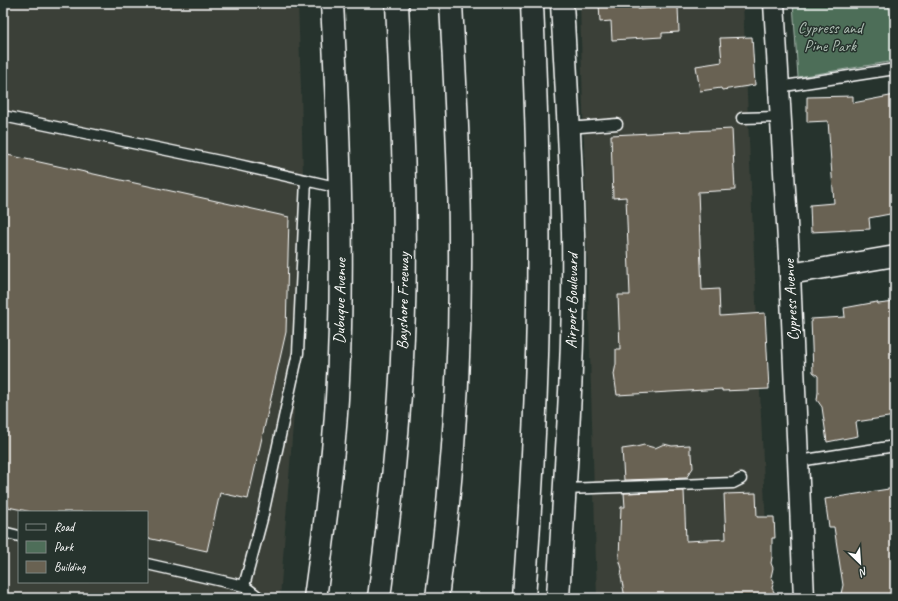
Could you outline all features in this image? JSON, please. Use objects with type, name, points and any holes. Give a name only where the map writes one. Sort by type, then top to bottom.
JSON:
[{"type":"main road","name":"Dubuque Avenue","points":[[315,598],[331,471],[337,400],[341,286],[340,188],[332,3]]},
{"type":"main road","name":"Bayshore Freeway","points":[[378,598],[389,520],[398,426],[403,336],[404,235],[397,3]]},
{"type":"main road","points":[[437,598],[447,528],[455,430],[459,340],[460,242],[458,154],[451,3]]},
{"type":"main road","name":"Airport Boulevard","points":[[524,598],[534,447],[538,299],[538,160],[532,3]]},
{"type":"main road","name":"Airport Boulevard","points":[[558,598],[571,378],[573,299],[573,232],[562,3]]},
{"type":"street","name":"Cypress Avenue","points":[[774,3],[790,274],[804,598]]},
{"type":"street","points":[[790,274],[895,256]]},
{"type":"lane","points":[[778,87],[895,69]]},
{"type":"lane","points":[[3,116],[340,188]]},
{"type":"lane","points":[[742,118],[780,117]]},
{"type":"lane","points":[[568,128],[617,124]]},
{"type":"lane","points":[[244,586],[262,519],[298,353],[306,180]]},
{"type":"lane","points":[[799,461],[895,446]]},
{"type":"lane","points":[[565,489],[733,483],[741,479]]},
{"type":"lane","points":[[3,532],[18,536]]},
{"type":"lane","points":[[148,564],[244,586],[260,598]]},
{"type":"shaded area","points":[[3,3],[298,3],[305,265],[280,598],[3,598]]},
{"type":"shaded area","points":[[580,3],[743,3],[769,598],[597,598]]},
{"type":"green space","name":"Cypress and Pine Park","points":[[793,3],[888,3],[895,40],[895,61],[798,77]]},
{"type":"building","points":[[599,3],[637,3],[638,9],[678,7],[679,32],[662,33],[662,37],[612,40],[611,21],[600,22]]},
{"type":"building","points":[[752,37],[755,85],[722,90],[721,88],[700,91],[696,66],[722,62],[720,38]]},
{"type":"building","points":[[895,95],[895,213],[869,218],[870,229],[811,232],[810,205],[834,203],[828,121],[807,122],[807,97],[853,96],[853,103]]},
{"type":"building","points":[[732,129],[735,190],[698,192],[702,290],[719,289],[720,316],[765,313],[769,389],[722,391],[722,389],[617,395],[614,374],[616,349],[620,349],[618,295],[630,295],[626,197],[613,198],[611,135]]},
{"type":"building","points":[[3,154],[289,217],[286,332],[248,499],[220,493],[207,551],[148,538],[148,511],[27,511],[3,506]]},
{"type":"building","points":[[877,302],[878,304],[895,302],[895,416],[856,422],[858,436],[827,442],[822,407],[817,400],[818,376],[813,372],[811,319],[845,317],[844,308]]},
{"type":"building","points":[[664,444],[672,446],[690,445],[693,468],[686,478],[624,480],[622,449],[644,445],[655,448]]},
{"type":"building","points":[[895,488],[895,595],[875,598],[840,598],[843,585],[834,527],[829,527],[825,499]]},
{"type":"building","points":[[684,491],[686,541],[726,539],[724,494],[756,493],[757,517],[774,517],[775,538],[772,538],[771,563],[773,568],[771,577],[774,581],[772,588],[777,598],[625,598],[621,576],[622,569],[619,558],[621,507],[625,507],[624,493]]}]
